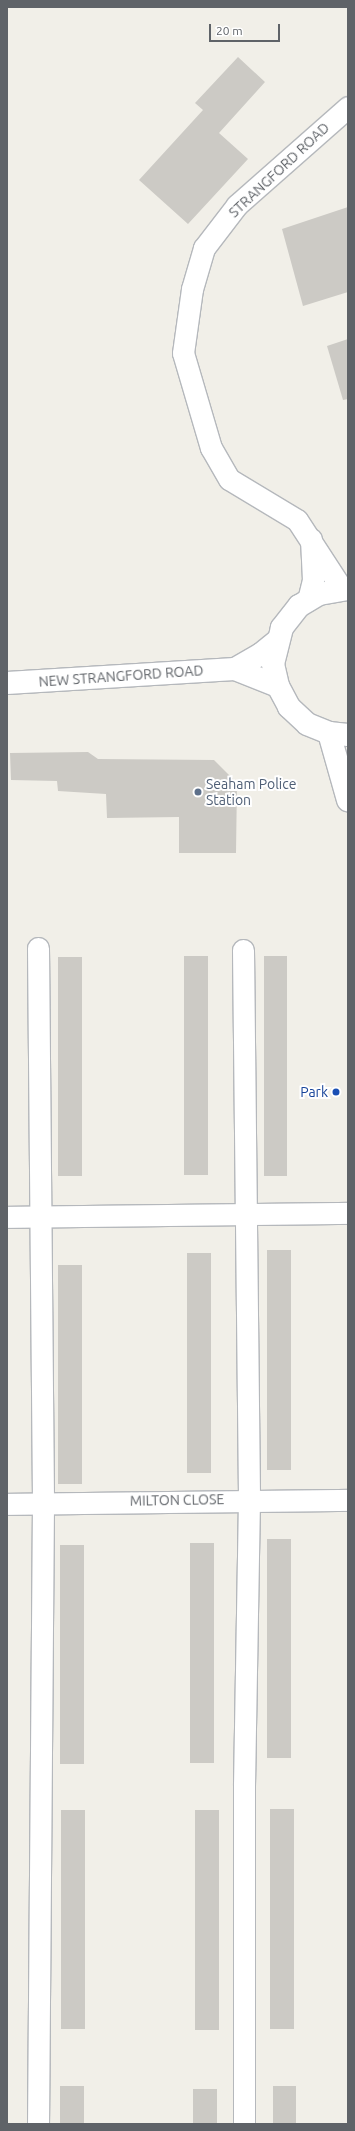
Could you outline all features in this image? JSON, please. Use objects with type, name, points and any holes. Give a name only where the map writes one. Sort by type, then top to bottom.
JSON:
[{"type":"main road","points":[[345,589],[308,600],[290,616],[277,641],[274,664],[278,686],[289,707],[307,724],[338,734],[348,800]]},
{"type":"main road","name":"NEW STRANGFORD ROAD","points":[[7,684],[235,669],[262,654],[277,641]]},
{"type":"main road","name":"NEW STRANGFORD ROAD","points":[[235,669],[278,686]]},
{"type":"street","name":"STRANGFORD ROAD","points":[[345,589],[312,538],[296,520],[279,508],[229,479],[211,448],[183,353],[192,289],[204,248],[237,205],[348,107]]},
{"type":"street","points":[[308,600],[313,580],[312,538]]},
{"type":"street","points":[[38,948],[43,1503],[38,2124]]},
{"type":"street","points":[[243,950],[249,1499],[244,1784],[244,2124]]},
{"type":"street","points":[[7,1217],[348,1213]]},
{"type":"street","name":"MILTON CLOSE","points":[[7,1504],[249,1499],[348,1500]]},
{"type":"building","points":[[238,57],[265,82],[219,133],[248,159],[188,224],[139,180],[203,110],[195,103]]},
{"type":"building","points":[[348,207],[348,292],[303,306],[282,229]]},
{"type":"building","points":[[348,339],[348,399],[343,400],[327,346]]},
{"type":"building","points":[[88,752],[98,759],[214,760],[237,783],[236,853],[179,853],[179,817],[107,818],[106,794],[58,791],[57,781],[11,780],[10,753]]},
{"type":"building","points":[[184,956],[208,956],[208,1175],[184,1175]]},
{"type":"building","points":[[264,956],[287,956],[287,1176],[264,1176]]},
{"type":"building","points":[[58,957],[82,957],[82,1176],[58,1176]]},
{"type":"building","points":[[267,1250],[291,1250],[291,1470],[267,1470]]},
{"type":"building","points":[[187,1253],[211,1253],[211,1473],[187,1473]]},
{"type":"building","points":[[58,1265],[82,1265],[82,1484],[58,1484]]},
{"type":"building","points":[[267,1539],[291,1539],[291,1758],[267,1758]]},
{"type":"building","points":[[190,1543],[214,1543],[214,1763],[190,1763]]},
{"type":"building","points":[[60,1545],[84,1545],[84,1764],[60,1764]]},
{"type":"building","points":[[270,1809],[294,1809],[294,2029],[270,2029]]},
{"type":"building","points":[[61,1810],[85,1810],[85,2029],[61,2029]]},
{"type":"building","points":[[195,1810],[219,1810],[219,2030],[195,2030]]},
{"type":"building","points":[[60,2086],[84,2086],[84,2124],[60,2124]]},
{"type":"building","points":[[273,2086],[296,2086],[296,2124],[273,2124]]},
{"type":"building","points":[[193,2089],[217,2089],[217,2124],[193,2124]]},
{"type":"place","name":"Seaham Police Station","points":[[198,792]]},
{"type":"place","name":"Park","points":[[336,1092]]}]
